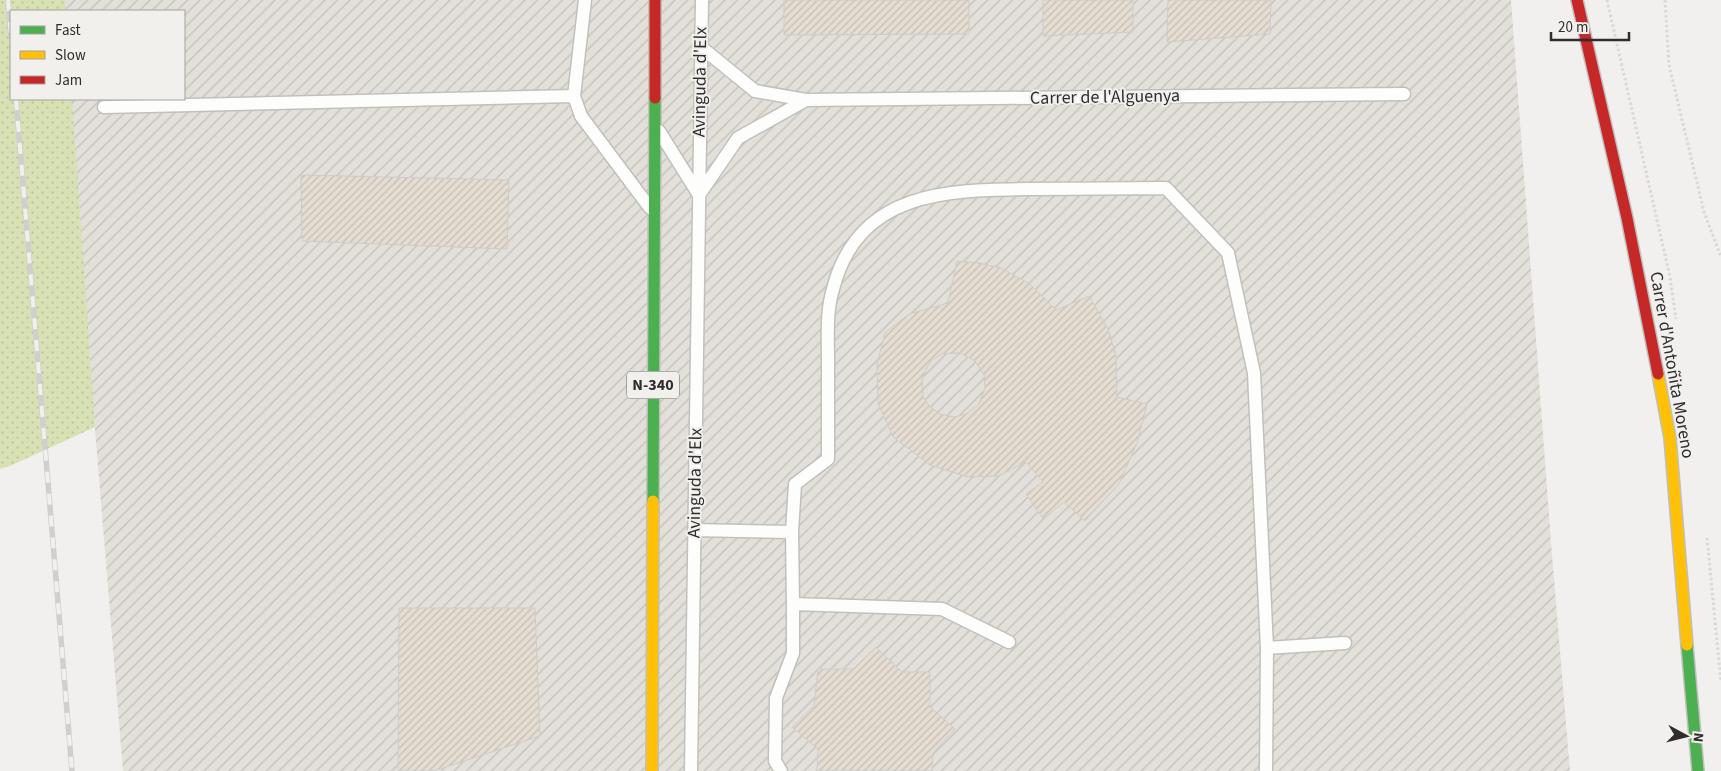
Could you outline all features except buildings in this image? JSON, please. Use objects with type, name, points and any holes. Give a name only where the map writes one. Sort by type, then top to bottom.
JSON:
[{"type":"main road","name":"N-340","points":[[652,771],[656,0]]},
{"type":"main road","name":"Carrer d'Antoñita Moreno","points":[[1577,0],[1627,218],[1670,438],[1698,771]]},
{"type":"lane","points":[[585,0],[574,96],[581,116],[654,214]]},
{"type":"lane","name":"Avinguda d'Elx","points":[[691,771],[702,0]]},
{"type":"lane","name":"Carrer de l'Alguenya","points":[[701,47],[755,90],[806,100],[1404,94]]},
{"type":"lane","points":[[104,106],[574,96]]},
{"type":"lane","points":[[699,195],[738,138],[806,100]]},
{"type":"lane","name":"Avinguda d'Elx","points":[[654,122],[699,195]]},
{"type":"lane","points":[[782,771],[775,761],[776,698],[793,653],[792,532],[795,484],[828,459],[828,323],[832,290],[843,261],[860,234],[884,214],[910,202],[942,194],[975,190],[1166,188],[1228,253],[1254,373],[1266,648],[1266,771]]},
{"type":"lane","points":[[694,530],[792,532]]},
{"type":"lane","points":[[793,604],[942,609],[1009,642]]},
{"type":"lane","points":[[1266,648],[1346,643]]},
{"type":"path","points":[[1665,0],[1669,65],[1704,212],[1721,257]]},
{"type":"shaded area","points":[[61,0],[1511,0],[1551,543],[1570,771],[123,771],[68,100],[185,100],[185,10],[61,10]]},
{"type":"green space","points":[[0,0],[65,0],[66,10],[10,10],[10,100],[72,100],[95,427],[0,469]]},
{"type":"railway","points":[[8,0],[10,24]]},
{"type":"railway","points":[[16,100],[72,771]]},
{"type":"traffic: fast","points":[[653,501],[655,98]]},
{"type":"traffic: fast","points":[[1687,645],[1698,771]]},
{"type":"traffic: slow","points":[[1658,374],[1670,438],[1687,645]]},
{"type":"traffic: slow","points":[[652,771],[653,501]]},
{"type":"traffic: jam","points":[[655,0],[655,98]]},
{"type":"traffic: jam","points":[[1577,0],[1627,218],[1658,374]]}]
